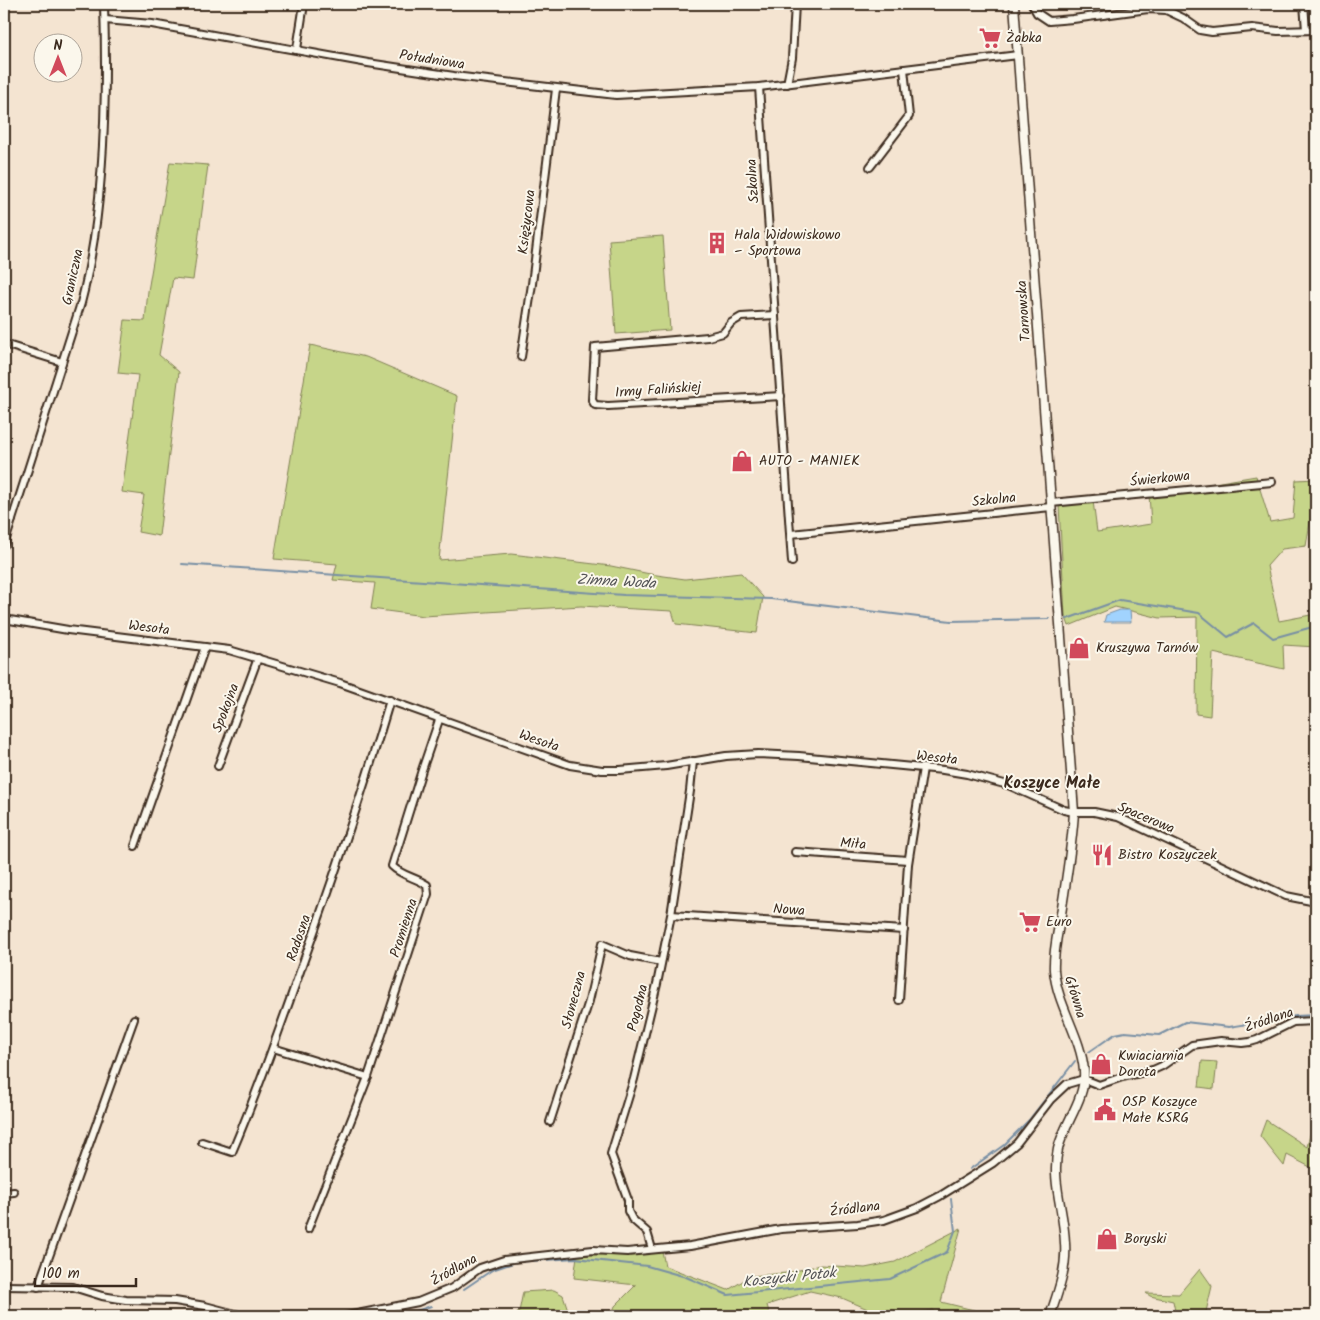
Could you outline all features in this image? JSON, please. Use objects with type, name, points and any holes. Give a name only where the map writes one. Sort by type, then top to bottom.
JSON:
[{"type":"street","name":"Graniczna","points":[[4,545],[82,298],[90,265],[103,144],[104,4]]},
{"type":"street","points":[[297,49],[304,4]]},
{"type":"street","points":[[787,84],[792,58],[795,4]]},
{"type":"street","name":"Tarnowska","points":[[1014,4],[1060,617]]},
{"type":"street","points":[[1032,4],[1037,13],[1049,21],[1072,20],[1148,9],[1166,10],[1183,18],[1200,30],[1212,32],[1252,28],[1316,30]]},
{"type":"street","points":[[1304,4],[1306,30]]},
{"type":"street","name":"Południowa","points":[[105,20],[152,24],[454,76],[556,89],[616,95],[759,87]]},
{"type":"street","points":[[759,87],[1018,55]]},
{"type":"street","points":[[870,167],[909,116],[904,69]]},
{"type":"street","name":"Szkolna","points":[[759,87],[792,562]]},
{"type":"street","name":"Księżycowa","points":[[521,357],[556,89]]},
{"type":"street","name":"Irmy Falińskiej","points":[[775,315],[741,317],[731,323],[723,333],[708,337],[595,347],[592,400],[595,405],[608,406],[781,396]]},
{"type":"street","points":[[4,344],[62,362]]},
{"type":"street","name":"Świerkowa","points":[[1051,505],[1272,482]]},
{"type":"street","name":"Szkolna","points":[[791,534],[1051,505]]},
{"type":"street","points":[[4,518],[12,520]]},
{"type":"street","name":"Główna","points":[[1050,1316],[1062,1280],[1066,1252],[1055,1176],[1056,1160],[1064,1129],[1080,1097],[1084,1079],[1080,1054],[1057,987],[1054,969],[1071,850],[1074,812],[1060,617]]},
{"type":"street","name":"Wesoła","points":[[4,619],[68,630],[229,650],[390,700],[439,720],[570,765],[602,770],[620,770],[666,766],[726,756],[758,754],[799,756],[967,774],[1008,785],[1064,810],[1074,812]]},
{"type":"street","points":[[135,846],[205,647]]},
{"type":"street","name":"Spokojna","points":[[218,766],[258,658]]},
{"type":"street","name":"Radosna","points":[[202,1142],[232,1152],[252,1105],[318,920],[390,700]]},
{"type":"street","name":"Promienna","points":[[308,1229],[368,1077],[428,894],[427,885],[417,878],[399,873],[392,866],[439,720]]},
{"type":"street","name":"Pogodna","points":[[652,1249],[646,1232],[632,1219],[628,1211],[628,1200],[611,1154],[634,1079],[671,915],[693,761]]},
{"type":"street","points":[[898,1000],[908,860],[923,768]]},
{"type":"street","name":"Spacerowa","points":[[1074,812],[1094,812],[1118,817],[1286,896],[1316,902]]},
{"type":"street","name":"Miła","points":[[795,852],[908,860]]},
{"type":"street","name":"Nowa","points":[[671,915],[904,930]]},
{"type":"street","name":"Słoneczna","points":[[550,1122],[589,1001],[602,944],[630,956],[661,962]]},
{"type":"street","points":[[38,1287],[134,1019]]},
{"type":"street","name":"Źródlana","points":[[347,1316],[418,1302],[452,1288],[480,1268],[504,1260],[593,1250],[627,1252],[690,1246],[782,1229],[858,1224],[884,1220],[916,1208],[940,1196],[993,1163],[1017,1143],[1051,1099],[1067,1084],[1084,1079],[1099,1085],[1122,1077],[1153,1070],[1192,1046],[1221,1041],[1250,1042],[1293,1022],[1316,1021]]},
{"type":"street","points":[[273,1048],[368,1077]]},
{"type":"street","points":[[4,1193],[14,1192]]},
{"type":"street","points":[[4,1286],[73,1288],[126,1300],[174,1301],[205,1306],[243,1316]]},
{"type":"green space","points":[[170,162],[208,165],[193,280],[173,278],[159,355],[179,372],[159,536],[138,532],[144,495],[122,492],[138,375],[118,373],[125,320],[145,321],[148,291]]},
{"type":"green space","points":[[663,236],[670,330],[616,334],[609,240]]},
{"type":"green space","points":[[310,345],[366,357],[457,396],[439,560],[511,554],[611,566],[685,579],[741,573],[763,597],[757,633],[676,624],[672,611],[581,606],[424,616],[371,609],[375,583],[333,580],[337,564],[274,559]]},
{"type":"green space","points":[[1256,476],[1270,522],[1293,518],[1296,480],[1316,479],[1306,546],[1282,549],[1267,566],[1279,621],[1316,614],[1316,647],[1283,645],[1284,669],[1213,653],[1210,716],[1196,714],[1197,617],[1160,618],[1115,607],[1069,626],[1065,615],[1059,506],[1093,501],[1097,532],[1151,524],[1149,494]]},
{"type":"green space","points":[[1202,1061],[1217,1062],[1214,1089],[1199,1087]]},
{"type":"green space","points":[[1266,1120],[1307,1147],[1311,1131],[1316,1131],[1316,1170],[1287,1155],[1284,1166],[1260,1136]]},
{"type":"green space","points":[[961,1228],[941,1302],[978,1311],[960,1316],[934,1316],[933,1310],[902,1316],[884,1316],[842,1298],[810,1291],[767,1305],[770,1316],[611,1316],[615,1306],[636,1285],[574,1278],[577,1256],[662,1251],[665,1266],[728,1290],[751,1276],[786,1273],[821,1265],[865,1268],[895,1262]]},
{"type":"green space","points":[[1200,1269],[1212,1286],[1205,1316],[1176,1316],[1173,1301],[1150,1296],[1146,1293],[1179,1294]]},
{"type":"green space","points":[[554,1290],[563,1295],[570,1316],[514,1316],[519,1312],[523,1292]]},
{"type":"water","points":[[1120,610],[1130,610],[1131,622],[1104,622],[1106,615]]},
{"type":"waterway","name":"Zimna Woda","points":[[182,564],[624,595],[771,599],[951,621],[1049,619]]},
{"type":"waterway","name":"Zimna Woda","points":[[1067,619],[1120,600],[1199,613],[1228,637],[1254,623],[1273,638],[1316,626]]},
{"type":"waterway","name":"Koszycki Potok","points":[[1089,1052],[1115,1034],[1125,1032],[1159,1035],[1185,1022],[1229,1027],[1296,1016],[1316,1015]]},
{"type":"waterway","name":"Koszycki Potok","points":[[970,1169],[1004,1145],[1029,1120],[1075,1061]]},
{"type":"waterway","name":"Koszycki Potok","points":[[464,1289],[492,1270],[516,1262],[575,1258],[647,1266],[686,1277],[728,1295],[890,1279],[947,1252],[955,1231],[951,1199]]},
{"type":"waterway","name":"Koszycki Potok","points":[[402,1316],[431,1306]]},
{"type":"place","name":"Żabka","points":[[990,38]]},
{"type":"place","name":"Hala Widowiskowo – Sportowa","points":[[717,243]]},
{"type":"place","name":"AUTO - MANIEK","points":[[742,461]]},
{"type":"place","name":"Kruszywa Tarnów","points":[[1079,648]]},
{"type":"place","name":"Bistro Koszyczek","points":[[1102,855]]},
{"type":"place","name":"Euro","points":[[1030,922]]},
{"type":"place","name":"Kwiaciarnia Dorota","points":[[1101,1064]]},
{"type":"place","name":"OSP Koszyce Małe KSRG","points":[[1105,1110]]},
{"type":"place","name":"Boryski","points":[[1107,1239]]},
{"type":"district","name":"Koszyce Małe","points":[[1052,783]]}]
